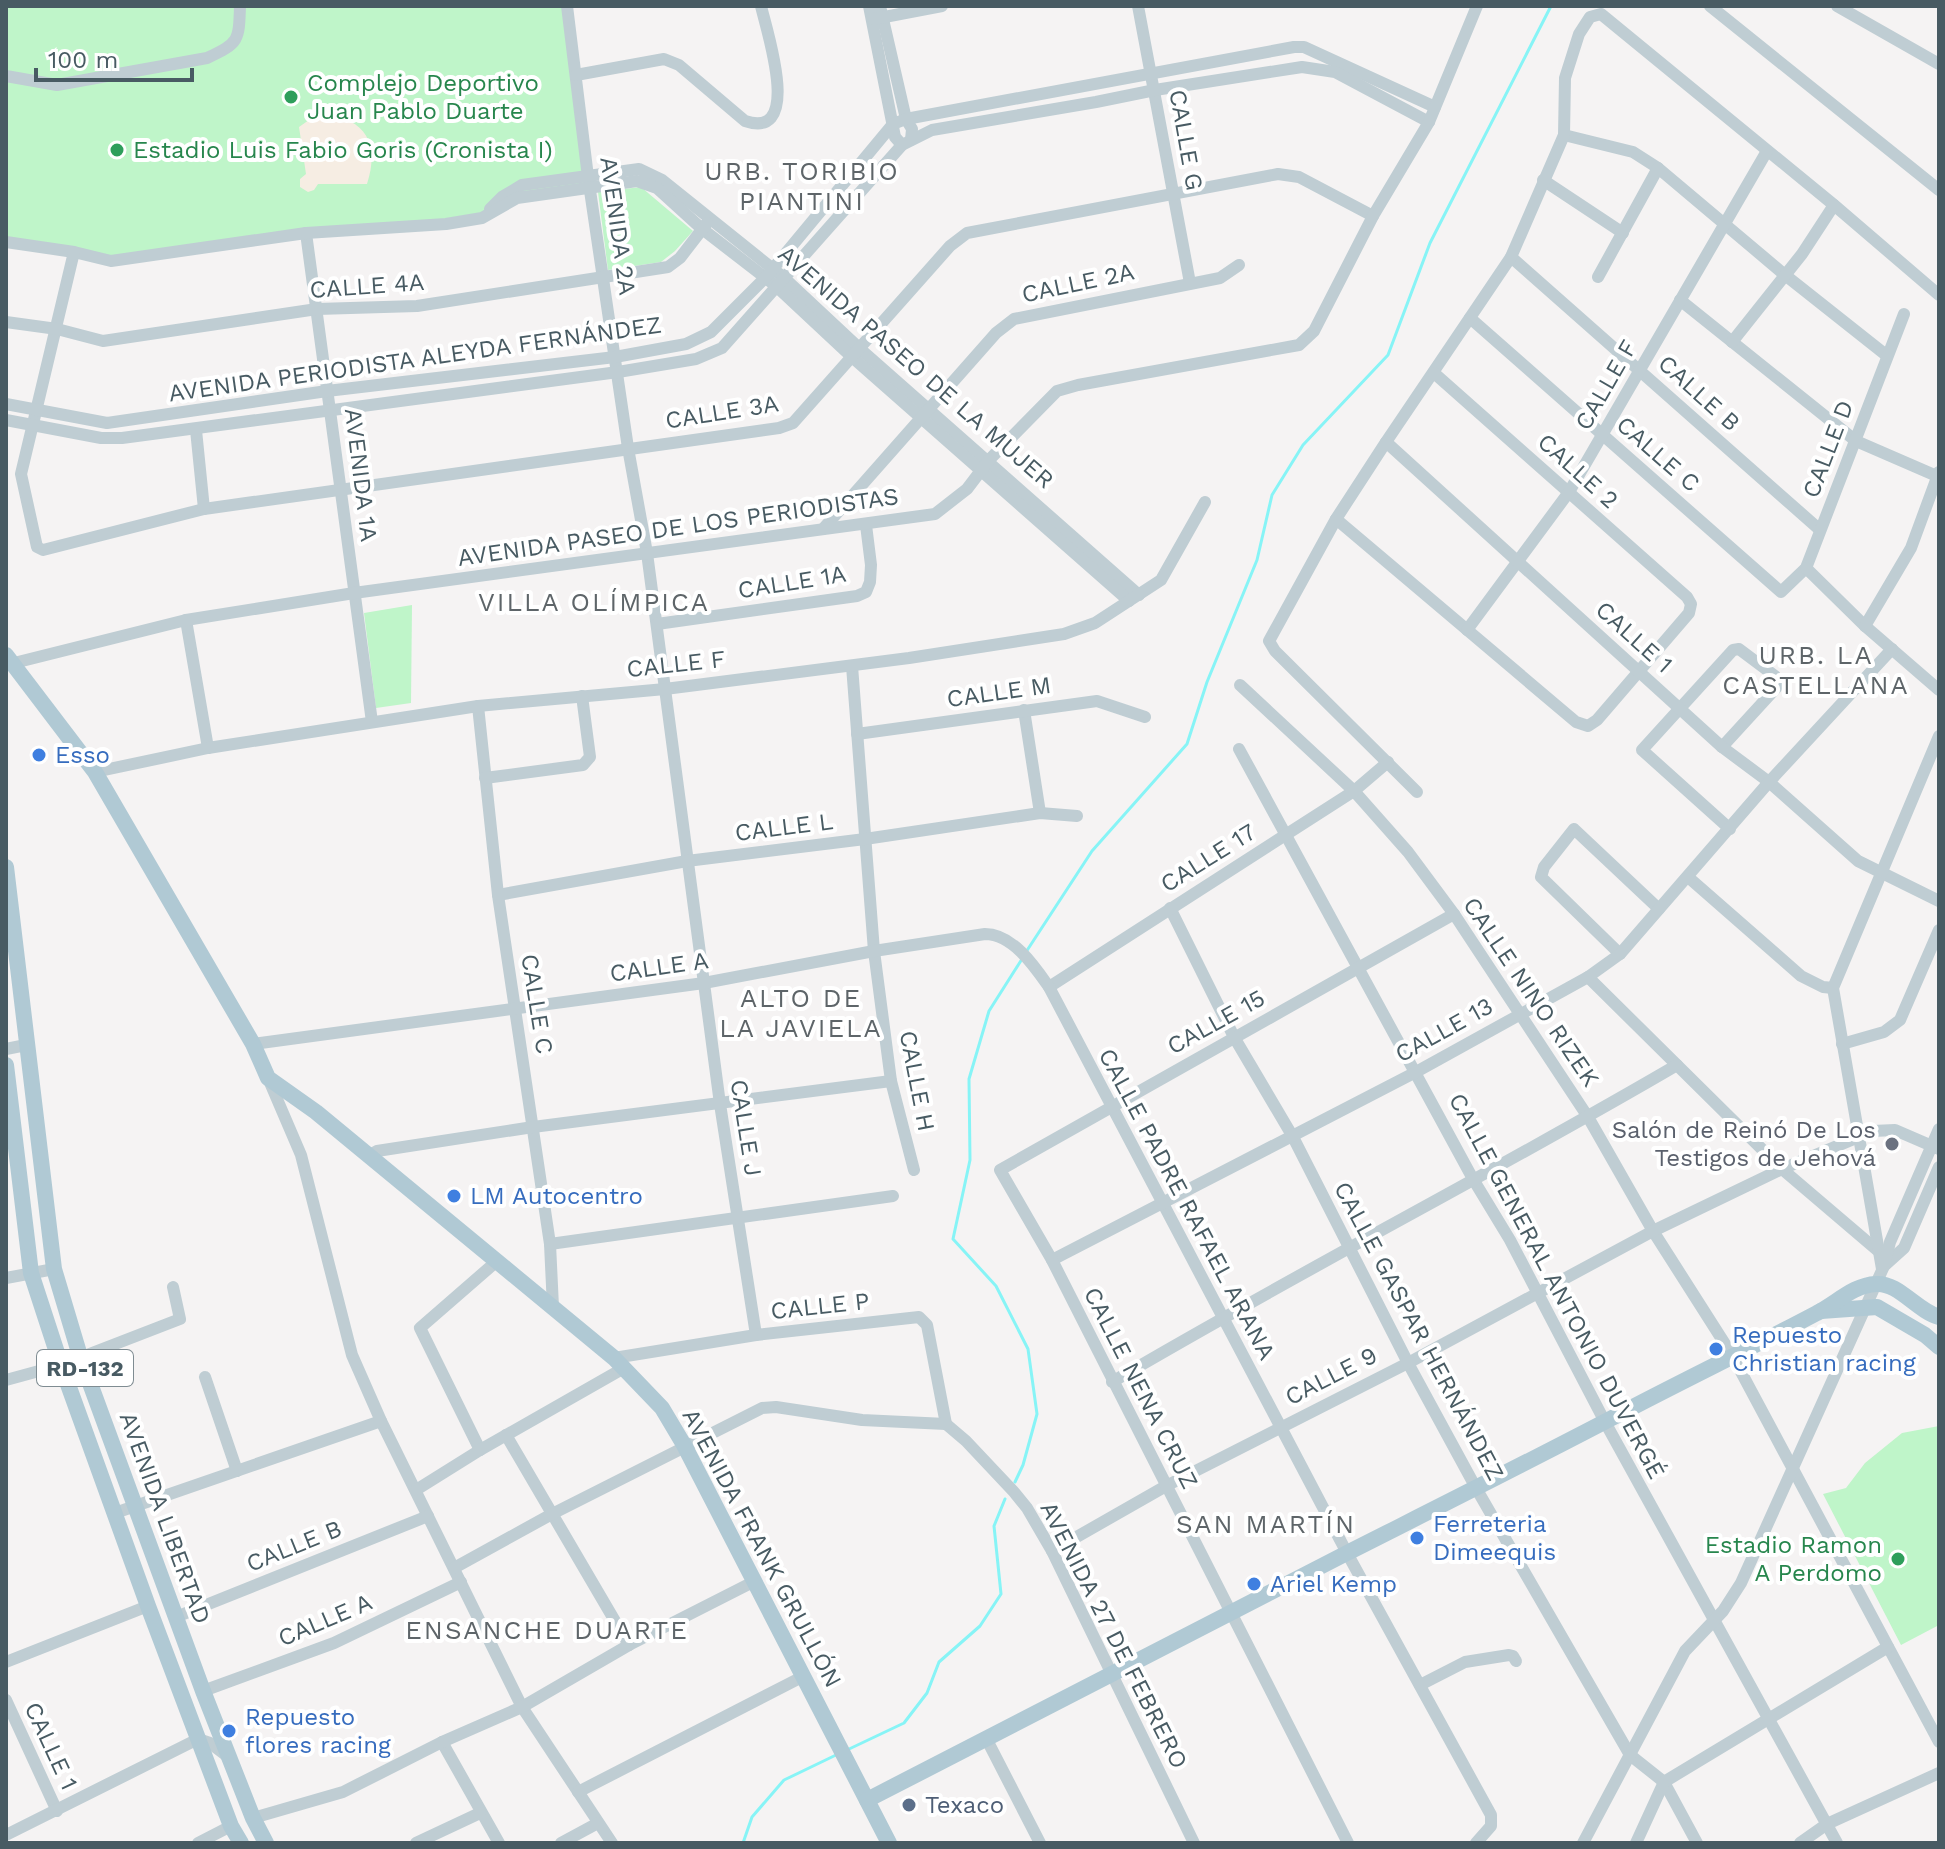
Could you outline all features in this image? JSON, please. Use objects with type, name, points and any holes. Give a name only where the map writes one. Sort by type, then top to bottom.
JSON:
[{"type":"main road","points":[[10,659],[95,772],[253,1044],[268,1078]]},
{"type":"main road","name":"AVENIDA LIBERTAD","points":[[6,867],[54,1269],[80,1356],[203,1691],[253,1818],[266,1843]]},
{"type":"main road","name":"AVENIDA LIBERTAD","points":[[6,1065],[13,1157],[31,1273],[148,1606],[231,1826],[241,1843]]},
{"type":"main road","name":"AVENIDA FRANK GRULLÓN","points":[[268,1078],[316,1112],[553,1307],[619,1363],[662,1408],[755,1581],[889,1843]]},
{"type":"main road","points":[[867,1800],[1821,1311],[1881,1273],[1891,1287],[1925,1313],[1937,1317],[1925,1335]]},
{"type":"main road","points":[[1821,1311],[1866,1306],[1885,1310],[1939,1347]]},
{"type":"street","points":[[6,76],[57,85],[207,58],[229,47],[239,34],[240,6]]},
{"type":"street","name":"AVENIDA 2A","points":[[567,6],[589,182],[665,689]]},
{"type":"street","points":[[576,75],[664,59],[679,65],[745,121],[754,124],[767,119],[779,106],[780,90],[761,6]]},
{"type":"street","points":[[906,142],[895,137],[900,122],[876,12],[942,6]]},
{"type":"street","name":"CALLE G","points":[[1138,6],[1190,283]]},
{"type":"street","points":[[1710,6],[1939,190]]},
{"type":"street","points":[[1373,216],[1429,122],[1472,8]]},
{"type":"street","points":[[1844,8],[1939,64]]},
{"type":"street","points":[[1417,792],[1275,651],[1269,641],[1336,519],[1511,257],[1564,135],[1565,78],[1579,34],[1590,17],[1601,14],[1939,295]]},
{"type":"street","points":[[900,122],[1294,47],[1304,47],[1435,107]]},
{"type":"street","name":"AVENIDA PERIODISTA ALEYDA FERNÁNDEZ","points":[[6,404],[107,423],[327,391],[615,357],[686,344],[711,332],[774,277],[906,142],[932,130],[1302,67],[1335,72],[1429,122]]},
{"type":"street","name":"AVENIDA PERIODISTA ALEYDA FERNÁNDEZ","points":[[6,420],[101,438],[196,430],[696,359],[722,348],[774,277],[900,122]]},
{"type":"street","points":[[1564,135],[1633,152],[1658,168],[1886,355]]},
{"type":"street","name":"CALLE F","points":[[1467,630],[1569,492],[1767,151]]},
{"type":"street","points":[[1598,277],[1658,168]]},
{"type":"street","name":"AVENIDA PASEO DE LA MUJER","points":[[6,242],[111,261],[306,233],[446,224],[482,218],[502,197],[522,185],[589,182],[639,169],[662,180],[706,224],[774,277],[1134,598]]},
{"type":"street","name":"CALLE 3A","points":[[32,426],[21,474],[37,547],[43,550],[204,509],[779,428],[793,423],[950,246],[967,233],[1278,174],[1299,177],[1373,216]]},
{"type":"street","points":[[1543,180],[1623,233]]},
{"type":"street","points":[[1732,342],[1785,275],[1834,205]]},
{"type":"street","name":"AVENIDA PASEO DE LOS PERIODISTAS","points":[[10,659],[186,620],[354,593],[935,514],[967,489],[1057,391],[1299,345],[1314,331],[1373,216]]},
{"type":"street","name":"CALLE 4A","points":[[6,322],[57,329],[103,341],[317,309],[417,306],[668,267],[680,258],[706,224]]},
{"type":"street","name":"AVENIDA 1A","points":[[306,233],[372,722]]},
{"type":"street","points":[[32,426],[74,252]]},
{"type":"street","name":"CALLE B","points":[[1511,257],[1820,530]]},
{"type":"street","name":"CALLE 2A","points":[[823,529],[996,333],[1014,319],[1220,278],[1239,265]]},
{"type":"street","points":[[1680,300],[1856,441],[1938,475],[1911,548],[1865,626]]},
{"type":"street","name":"CALLE D","points":[[1781,592],[1806,568],[1904,314]]},
{"type":"street","name":"CALLE C","points":[[1470,318],[1781,592]]},
{"type":"street","name":"CALLE 2","points":[[1434,373],[1687,597],[1691,604],[1689,613],[1638,670]]},
{"type":"street","points":[[196,430],[204,509]]},
{"type":"street","name":"CALLE 1","points":[[1386,442],[1722,747],[1769,782],[1858,861],[1939,901]]},
{"type":"street","name":"CALLE F","points":[[95,772],[208,748],[478,706],[665,689],[852,666],[1064,634],[1095,623],[1161,580],[1205,502]]},
{"type":"street","points":[[1336,519],[1576,722],[1588,726],[1597,720],[1638,670]]},
{"type":"street","name":"CALLE 1A","points":[[657,624],[857,596],[866,592],[870,582],[866,525]]},
{"type":"street","points":[[1806,568],[1865,626],[1939,690]]},
{"type":"street","points":[[186,620],[208,748]]},
{"type":"street","points":[[1722,747],[1776,688],[1778,681],[1739,649],[1733,650],[1642,750],[1730,829]]},
{"type":"street","name":"CALLE 13","points":[[1052,1260],[1416,1072],[1588,977],[1620,954],[1769,782],[1892,649]]},
{"type":"street","name":"CALLE H","points":[[852,666],[874,951],[891,1081],[914,1170]]},
{"type":"street","name":"CALLE NINO RIZEK","points":[[1240,685],[1354,791],[1408,852],[1454,914],[1588,1117],[1653,1231],[1732,1355],[1939,1742]]},
{"type":"street","name":"CALLE J","points":[[665,689],[720,1104],[756,1335]]},
{"type":"street","points":[[485,778],[583,765],[588,761],[582,696]]},
{"type":"street","name":"CALLE M","points":[[857,734],[1097,701],[1145,717]]},
{"type":"street","name":"CALLE C","points":[[478,706],[498,895],[550,1244],[553,1307]]},
{"type":"street","points":[[1024,710],[1040,813]]},
{"type":"street","points":[[1881,1273],[1833,988],[1938,740]]},
{"type":"street","name":"CALLE GENERAL ANTONIO DUVERGÉ","points":[[1239,749],[1837,1843]]},
{"type":"street","name":"CALLE 17","points":[[1049,987],[1354,791],[1388,762]]},
{"type":"street","name":"CALLE L","points":[[498,895],[687,861],[1040,813],[1077,816]]},
{"type":"street","points":[[1620,954],[1541,877],[1544,867],[1574,829],[1659,909]]},
{"type":"street","points":[[1688,877],[1801,976],[1823,987],[1833,988]]},
{"type":"street","name":"CALLE GASPAR HERNÁNDEZ","points":[[1170,908],[1234,1037],[1293,1137],[1408,1363],[1476,1488],[1630,1755],[1664,1782],[1697,1843]]},
{"type":"street","name":"CALLE 15","points":[[1000,1170],[1454,914]]},
{"type":"street","points":[[1842,1044],[1884,1032],[1900,1020],[1939,930]]},
{"type":"street","name":"CALLE A","points":[[253,1044],[704,983],[985,934],[998,936],[1030,960],[1049,987]]},
{"type":"street","points":[[1588,977],[1782,1169],[1877,1250]]},
{"type":"street","name":"CALLE PADRE RAFAEL ARANA","points":[[1049,987],[1221,1317],[1491,1815],[1492,1821],[1476,1843]]},
{"type":"street","points":[[6,1049],[26,1045]]},
{"type":"street","points":[[1112,1382],[1221,1317],[1588,1117],[1677,1065]]},
{"type":"street","points":[[268,1078],[301,1155],[352,1355],[381,1421],[522,1707],[612,1843]]},
{"type":"street","points":[[368,1156],[377,1151],[533,1127],[891,1081]]},
{"type":"street","points":[[1583,1843],[1685,1651],[1732,1600],[1741,1583],[1881,1273],[1890,1242],[1935,1147],[1939,1129]]},
{"type":"street","name":"CALLE 9","points":[[1052,1551],[1166,1486],[1408,1363],[1653,1231],[1782,1169],[1873,1131],[1895,1130],[1935,1147]]},
{"type":"street","points":[[13,1157],[38,1143]]},
{"type":"street","points":[[1881,1273],[1904,1248],[1939,1167]]},
{"type":"street","name":"CALLE NENA CRUZ","points":[[1000,1170],[1052,1260],[1348,1843]]},
{"type":"street","points":[[550,1244],[893,1196]]},
{"type":"street","points":[[480,1450],[420,1328],[497,1261]]},
{"type":"street","points":[[6,1278],[54,1269]]},
{"type":"street","points":[[6,1380],[61,1365],[180,1319],[173,1287]]},
{"type":"street","name":"CALLE P","points":[[619,1363],[756,1335],[922,1318],[927,1325],[946,1424]]},
{"type":"street","points":[[416,1490],[619,1363]]},
{"type":"street","points":[[205,1377],[237,1471]]},
{"type":"street","points":[[454,1568],[684,1445],[768,1407],[862,1420],[946,1424]]},
{"type":"street","points":[[115,1513],[381,1421]]},
{"type":"street","name":"AVENIDA 27 DE FEBRERO","points":[[946,1424],[966,1441],[1027,1508],[1052,1551],[1194,1843]]},
{"type":"street","points":[[506,1435],[629,1645]]},
{"type":"street","name":"CALLE B","points":[[176,1617],[428,1516]]},
{"type":"street","points":[[253,1818],[343,1792],[442,1742],[522,1707],[629,1645],[755,1581]]},
{"type":"street","name":"CALLE A","points":[[203,1691],[334,1643],[461,1582]]},
{"type":"street","points":[[6,1662],[148,1606]]},
{"type":"street","points":[[1636,1843],[1664,1782],[1888,1647]]},
{"type":"street","points":[[1420,1685],[1465,1662],[1509,1655],[1516,1661]]},
{"type":"street","points":[[578,1792],[802,1677]]},
{"type":"street","name":"CALLE 1","points":[[6,1700],[57,1811]]},
{"type":"street","points":[[986,1738],[1040,1843]]},
{"type":"street","points":[[6,1835],[198,1739],[216,1747],[231,1761]]},
{"type":"street","points":[[442,1742],[499,1843]]},
{"type":"street","points":[[1800,1843],[1827,1824],[1939,1773]]},
{"type":"street","points":[[416,1843],[480,1813]]},
{"type":"street","points":[[561,1843],[598,1823]]},
{"type":"street","points":[[198,1843],[231,1826]]},
{"type":"green space","name":"Complejo Deportivo Juan Pablo Duarte","points":[[6,6],[564,6],[590,188],[517,198],[482,218],[353,229],[111,261],[6,242]]},
{"type":"green space","points":[[641,187],[693,231],[661,262],[608,270],[598,192]]},
{"type":"green space","points":[[412,605],[411,703],[376,708],[364,613]]},
{"type":"green space","name":"Estadio Ramon A Perdomo","points":[[1939,1426],[1939,1625],[1901,1645],[1823,1494],[1846,1488],[1865,1463],[1902,1433]]},
{"type":"sand","points":[[324,116],[350,122],[366,136],[372,157],[367,184],[318,184],[308,192],[300,187],[300,179],[306,174],[299,127]]},
{"type":"waterway","points":[[1026,952],[1092,851],[1187,744],[1207,682],[1257,560],[1272,495],[1303,445],[1388,355],[1430,243],[1551,6]]},
{"type":"waterway","points":[[1015,1482],[1037,1414],[1028,1349],[996,1286],[953,1239],[970,1160],[969,1079],[989,1011],[1022,959]]},
{"type":"waterway","points":[[847,1750],[904,1723],[927,1693],[939,1662],[980,1626],[1001,1594],[994,1526],[1005,1499]]},
{"type":"waterway","points":[[743,1843],[752,1817],[784,1780],[836,1755]]},
{"type":"place","name":"Complejo Deportivo Juan Pablo Duarte","points":[[291,97]]},
{"type":"place","name":"Estadio Luis Fabio Goris (Cronista I)","points":[[117,150]]},
{"type":"place","name":"Esso","points":[[39,755]]},
{"type":"place","name":"Salón de Reinó De Los Testigos de Jehová","points":[[1892,1144]]},
{"type":"place","name":"LM Autocentro","points":[[454,1196]]},
{"type":"place","name":"Repuesto Christian racing","points":[[1716,1349]]},
{"type":"place","name":"Ferreteria Dimeequis","points":[[1417,1538]]},
{"type":"place","name":"Estadio Ramon A Perdomo","points":[[1898,1559]]},
{"type":"place","name":"Ariel Kemp","points":[[1254,1584]]},
{"type":"place","name":"Repuesto flores racing","points":[[229,1731]]},
{"type":"place","name":"Texaco","points":[[909,1805]]},
{"type":"district","name":"URB. TORIBIO PIANTINI","points":[[802,186]]},
{"type":"district","name":"VILLA OLÍMPICA","points":[[594,602]]},
{"type":"district","name":"URB. LA CASTELLANA","points":[[1816,670]]},
{"type":"district","name":"ALTO DE LA JAVIELA","points":[[801,1013]]},
{"type":"district","name":"SAN MARTÍN","points":[[1266,1524]]},
{"type":"district","name":"ENSANCHE DUARTE","points":[[547,1630]]}]
